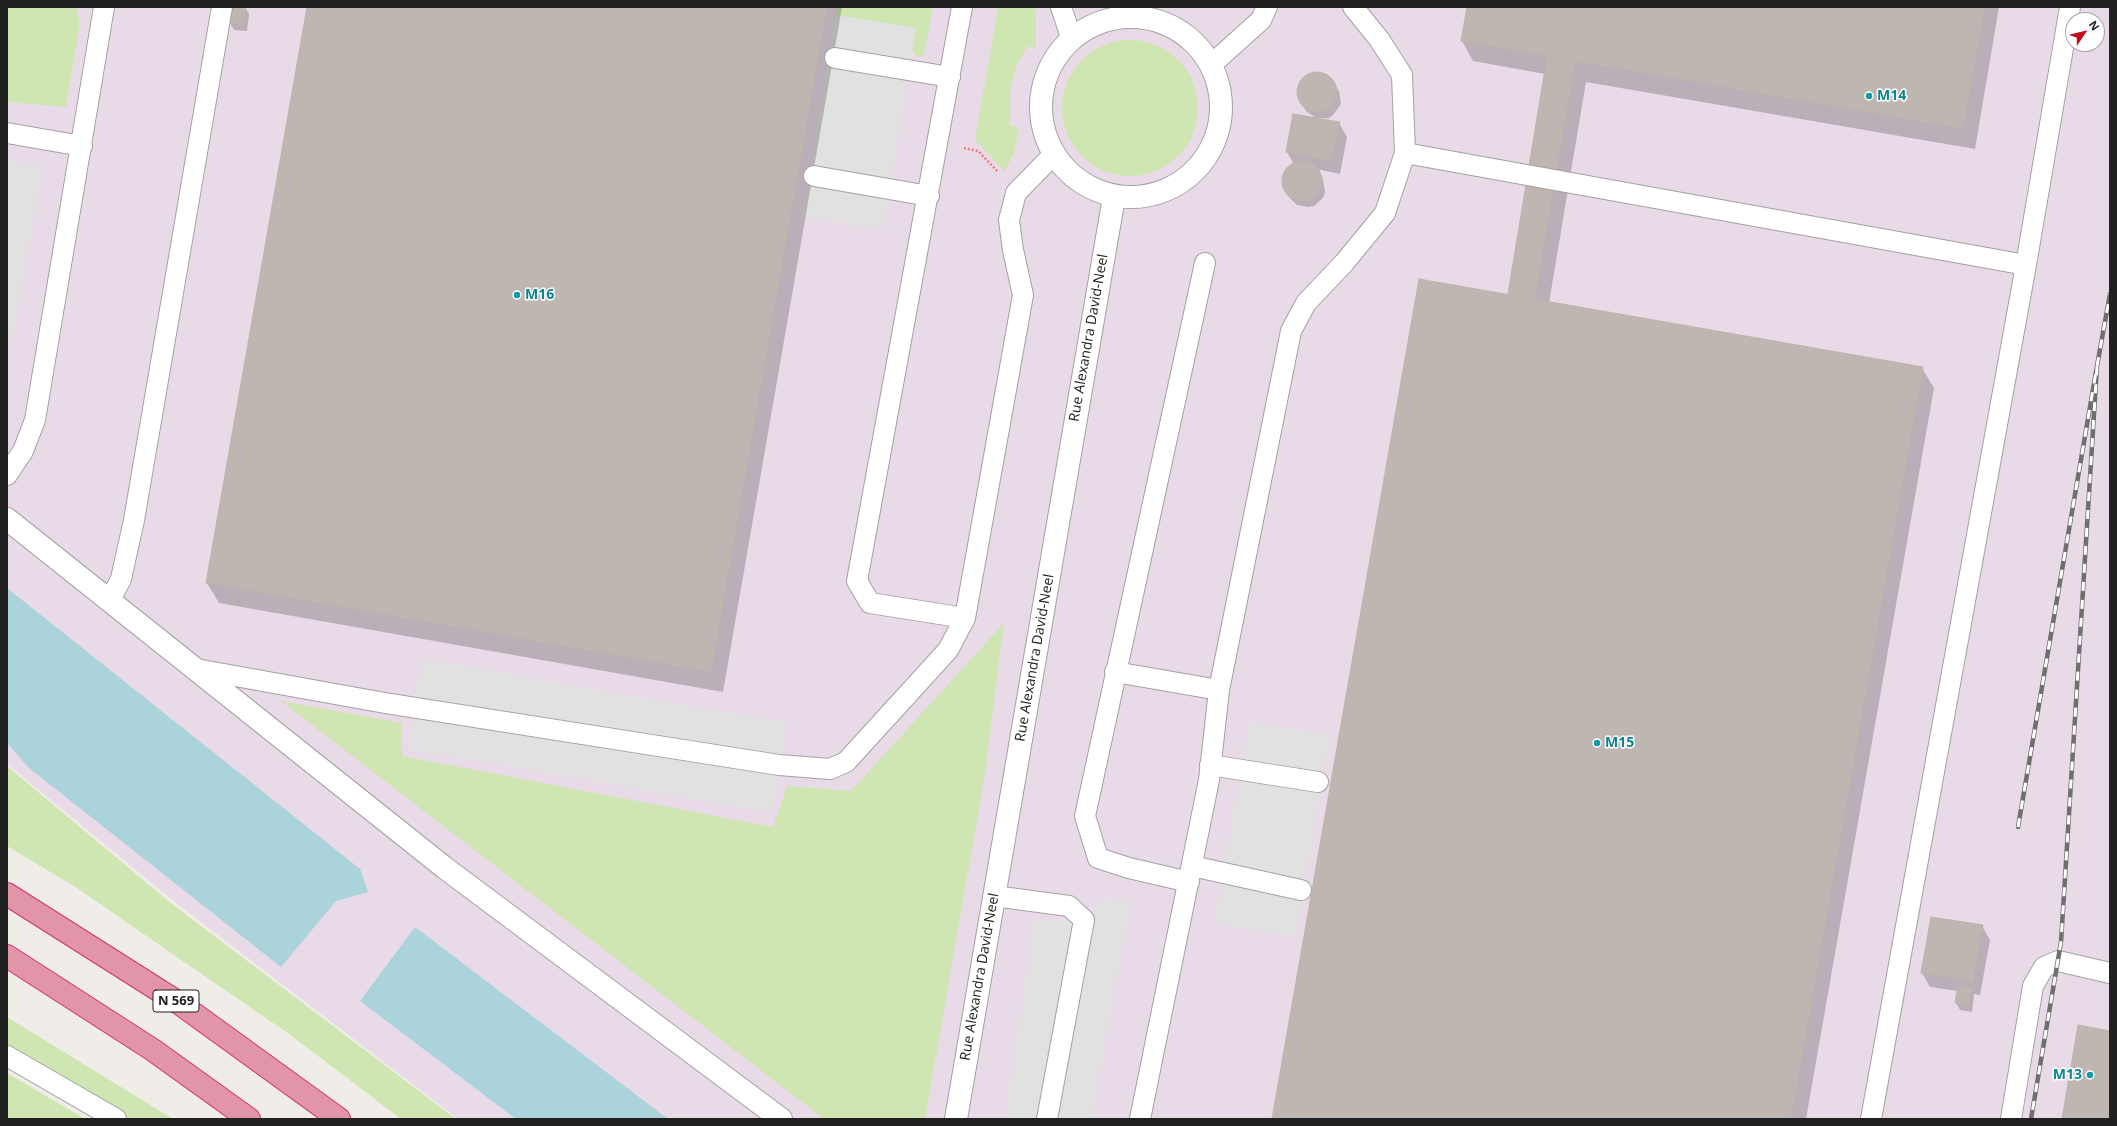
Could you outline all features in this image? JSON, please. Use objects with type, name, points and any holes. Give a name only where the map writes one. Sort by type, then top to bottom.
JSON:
[{"type":"highway","name":"N 569","points":[[7,894],[179,1003],[338,1119]]},
{"type":"highway","points":[[7,956],[153,1050],[249,1119]]},
{"type":"street","points":[[1149,12],[1185,33],[1212,64],[1222,104],[1215,143],[1195,173],[1154,195],[1114,197],[1076,180],[1053,155],[1039,110],[1047,70],[1071,37],[1107,18],[1149,12]]},
{"type":"street","name":"Rue Alexandra David-Neel","points":[[956,1119],[1114,197]]},
{"type":"street","points":[[7,519],[445,868],[781,1119]]},
{"type":"lane","points":[[7,475],[23,451],[35,420],[82,146],[104,7]]},
{"type":"lane","points":[[110,600],[122,579],[134,520],[222,7]]},
{"type":"lane","points":[[962,7],[939,142],[857,582],[870,603],[964,618]]},
{"type":"lane","points":[[1061,7],[1071,37]]},
{"type":"lane","points":[[1212,64],[1261,20],[1267,7]]},
{"type":"lane","points":[[1140,1119],[1190,874],[1210,765],[1219,690],[1291,331],[1306,303],[1344,263],[1385,213],[1405,153],[1402,75],[1379,39],[1353,7]]},
{"type":"lane","points":[[1871,1119],[2026,265],[2070,7]]},
{"type":"lane","points":[[835,58],[950,76]]},
{"type":"lane","points":[[7,133],[82,146]]},
{"type":"lane","points":[[1405,153],[2026,265]]},
{"type":"lane","points":[[196,669],[385,703],[779,765],[830,769],[846,762],[948,650],[964,618],[1023,295],[1012,250],[1009,220],[1016,193],[1053,155]]},
{"type":"lane","points":[[814,176],[929,196]]},
{"type":"lane","points":[[1205,263],[1115,672],[1085,816],[1098,858],[1129,868],[1190,874],[1301,890]]},
{"type":"lane","points":[[1115,672],[1219,690]]},
{"type":"lane","points":[[1210,765],[1318,782]]},
{"type":"lane","points":[[994,896],[1069,906],[1084,920],[1047,1119]]},
{"type":"lane","points":[[2011,1119],[2034,986],[2044,967],[2058,962],[2110,973]]},
{"type":"lane","points":[[7,1056],[116,1119]]},
{"type":"path","points":[[939,142],[978,151],[1016,193]]},
{"type":"shaded area","points":[[7,7],[2110,7],[2110,1119],[458,1119],[176,903],[7,764]]},
{"type":"shaded area","points":[[835,15],[916,28],[882,230],[802,216]]},
{"type":"shaded area","points":[[7,161],[42,168],[10,348],[7,348]]},
{"type":"shaded area","points":[[422,659],[786,723],[771,812],[407,749]]},
{"type":"shaded area","points":[[1249,721],[1329,735],[1296,936],[1215,923]]},
{"type":"shaded area","points":[[1105,897],[1130,902],[1091,1119],[1005,1119],[1035,920],[1084,920]]},
{"type":"green space","points":[[7,7],[76,7],[80,24],[66,107],[7,102]]},
{"type":"green space","points":[[837,7],[933,7],[924,55],[920,57],[915,55],[912,50],[915,28],[835,15]]},
{"type":"green space","points":[[998,7],[1035,7],[1036,19],[1036,50],[1028,45],[1017,65],[1010,89],[1010,125],[1019,127],[1014,154],[1004,171],[975,140]]},
{"type":"green space","points":[[1123,40],[1137,40],[1156,45],[1168,51],[1183,65],[1193,82],[1197,95],[1197,121],[1193,134],[1187,146],[1173,161],[1168,165],[1150,173],[1137,176],[1123,176],[1104,171],[1092,165],[1077,151],[1073,146],[1065,128],[1062,115],[1062,101],[1067,82],[1073,70],[1087,55],[1092,51],[1110,43]]},
{"type":"green space","points":[[1004,623],[985,774],[925,1119],[824,1119],[281,701],[401,723],[402,756],[773,827],[787,786],[851,791]]},
{"type":"green space","points":[[7,766],[172,904],[456,1119],[401,1119],[289,1034],[77,888],[7,846]]},
{"type":"green space","points":[[7,1017],[173,1119],[124,1119],[7,1047]]},
{"type":"green space","points":[[7,1073],[85,1119],[7,1119]]},
{"type":"water","points":[[7,588],[360,869],[368,892],[336,901],[281,967],[29,768],[7,743]]},
{"type":"water","points":[[415,927],[668,1119],[516,1119],[360,1001]]},
{"type":"building","points":[[232,7],[246,7],[244,25],[229,23]]},
{"type":"building","name":"M16","points":[[307,7],[827,7],[711,672],[206,583]]},
{"type":"building","name":"M14","points":[[1467,7],[1985,7],[1963,129],[1461,41]]},
{"type":"building","points":[[1547,57],[1575,62],[1535,299],[1508,294]]},
{"type":"building","points":[[1321,72],[1328,75],[1334,81],[1337,92],[1336,100],[1328,109],[1321,112],[1313,112],[1306,109],[1298,100],[1297,88],[1300,81],[1309,73]]},
{"type":"building","points":[[1293,114],[1340,122],[1332,161],[1286,152]]},
{"type":"building","points":[[1306,161],[1313,164],[1319,170],[1322,181],[1321,189],[1313,198],[1306,201],[1298,201],[1291,198],[1283,189],[1282,177],[1285,170],[1294,162]]},
{"type":"building","name":"M15","points":[[1419,279],[1923,367],[1791,1119],[1272,1119]]},
{"type":"building","points":[[1931,917],[1983,925],[1973,982],[1921,973]]},
{"type":"building","points":[[1958,986],[1972,988],[1968,1006],[1955,1003]]},
{"type":"building","name":"M13","points":[[2078,1025],[2110,1031],[2110,1119],[2062,1119]]},
{"type":"railway","points":[[2097,366],[2110,294]]},
{"type":"railway","points":[[2018,827],[2097,366],[2061,942],[2031,1119]]},
{"type":"place","name":"M14","points":[[1869,96]]},
{"type":"place","name":"M16","points":[[517,295]]},
{"type":"place","name":"M15","points":[[1597,743]]},
{"type":"place","name":"M13","points":[[2090,1075]]}]
